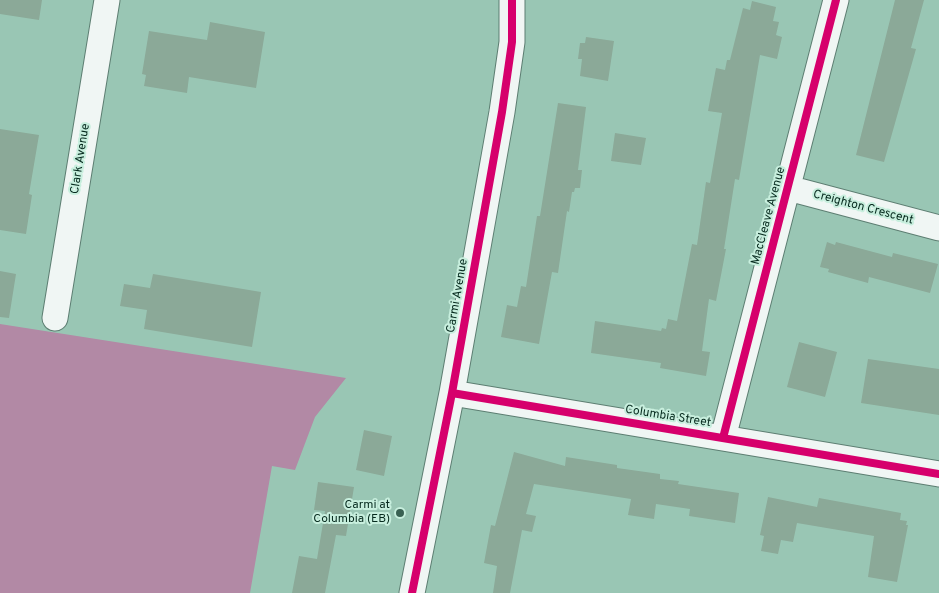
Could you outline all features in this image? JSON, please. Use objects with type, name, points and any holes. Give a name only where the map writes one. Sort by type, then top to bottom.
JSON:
[{"type":"street","name":"Clark Avenue","points":[[55,318],[107,0]]},
{"type":"street","name":"Carmi Avenue","points":[[412,593],[452,393],[502,112],[512,42],[512,0]]},
{"type":"street","name":"MacCleave Avenue","points":[[723,438],[836,0]]},
{"type":"street","name":"Creighton Crescent","points":[[788,188],[939,228]]},
{"type":"street","name":"Columbia Street","points":[[452,393],[939,474]]},
{"type":"shaded area","points":[[0,324],[346,378],[315,417],[295,470],[272,466],[250,593],[0,593]]},
{"type":"building","points":[[0,0],[42,0],[39,20],[0,14]]},
{"type":"building","points":[[895,0],[924,0],[911,48],[916,49],[884,162],[856,155]]},
{"type":"building","points":[[752,1],[776,7],[773,21],[779,22],[776,35],[782,37],[777,59],[760,55],[739,180],[735,179],[724,249],[726,249],[716,301],[709,299],[702,351],[710,352],[706,376],[660,368],[661,363],[591,353],[595,321],[661,331],[662,328],[666,329],[668,319],[677,321],[692,244],[697,245],[706,182],[710,183],[722,113],[708,111],[716,68],[725,70],[727,60],[730,60],[743,8],[750,10]]},
{"type":"building","points":[[210,22],[265,32],[256,88],[189,77],[187,93],[144,86],[146,75],[142,74],[149,31],[207,40]]},
{"type":"building","points":[[586,37],[614,41],[608,81],[580,76],[582,59],[578,59],[580,43],[585,43]]},
{"type":"building","points":[[558,103],[586,107],[578,170],[582,170],[580,188],[575,188],[574,192],[572,192],[569,212],[567,211],[558,273],[552,272],[539,344],[501,337],[507,305],[517,307],[521,286],[526,287],[537,216],[540,216]]},
{"type":"building","points":[[0,129],[39,135],[29,194],[32,195],[26,234],[0,230]]},
{"type":"building","points":[[615,133],[646,138],[641,165],[611,161]]},
{"type":"building","points":[[827,242],[835,245],[836,242],[892,257],[893,253],[938,264],[930,293],[869,277],[868,283],[828,272],[829,269],[820,267]]},
{"type":"building","points":[[0,271],[16,274],[9,318],[0,317]]},
{"type":"building","points":[[153,274],[261,292],[252,347],[144,329],[147,310],[120,306],[124,284],[150,288]]},
{"type":"building","points":[[799,342],[837,352],[825,397],[787,387]]},
{"type":"building","points":[[868,359],[939,369],[939,415],[861,403]]},
{"type":"building","points":[[364,430],[392,436],[384,476],[356,470]]},
{"type":"building","points":[[514,452],[565,466],[566,457],[617,465],[617,468],[660,474],[660,479],[679,481],[678,484],[739,493],[735,523],[689,516],[690,509],[656,504],[654,519],[628,515],[631,499],[534,484],[526,514],[536,516],[532,532],[522,530],[510,593],[493,593],[497,566],[484,563],[491,525],[495,526]]},
{"type":"building","points":[[318,482],[354,487],[346,536],[336,535],[325,593],[292,593],[299,556],[317,559],[325,511],[314,510]]},
{"type":"building","points":[[768,497],[817,507],[819,498],[901,513],[900,520],[907,521],[906,525],[908,525],[897,582],[868,577],[874,536],[797,523],[793,542],[781,540],[778,554],[761,551],[764,536],[760,535]]},
{"type":"cycle path","points":[[412,593],[452,393],[502,112],[512,42],[512,0]]},
{"type":"cycle path","points":[[723,438],[836,0]]},
{"type":"cycle path","points":[[452,393],[939,474]]},
{"type":"place","name":"Carmi at Columbia (EB)","points":[[400,513]]}]
